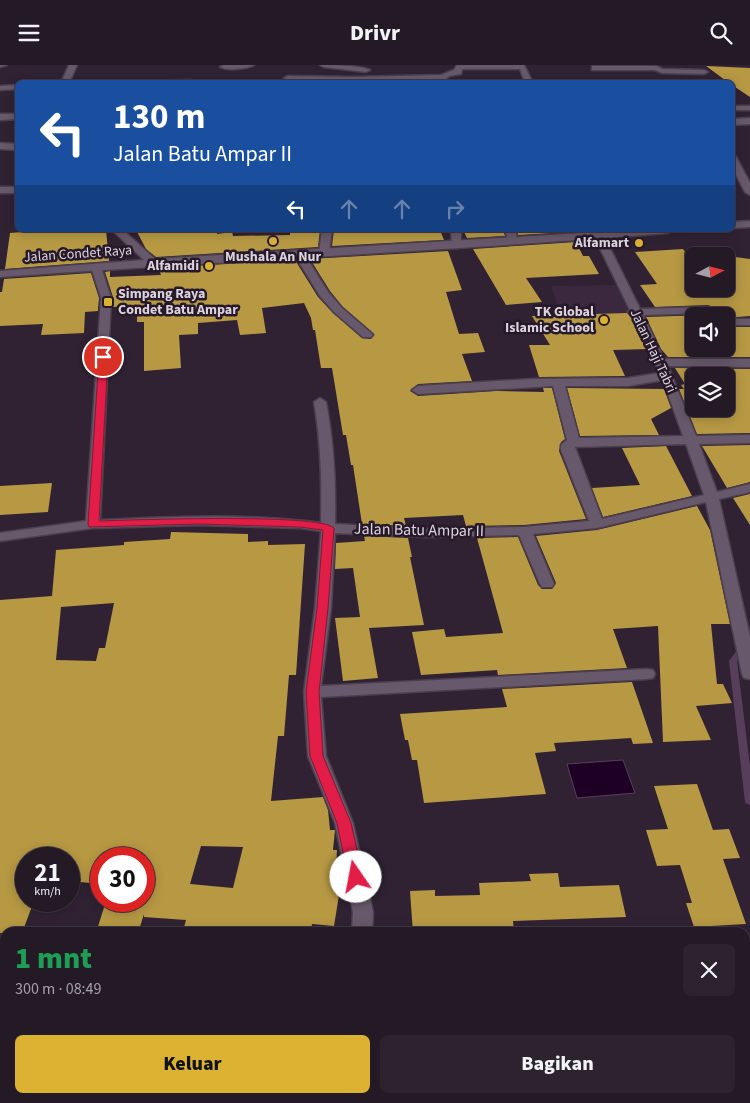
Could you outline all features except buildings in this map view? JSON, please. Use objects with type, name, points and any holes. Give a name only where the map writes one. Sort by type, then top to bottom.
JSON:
[{"type":"street","points":[[66,80],[73,65]]},
{"type":"street","points":[[224,67],[250,65]]},
{"type":"street","points":[[324,65],[367,68],[363,74],[349,80]]},
{"type":"street","points":[[443,80],[447,74],[458,71],[458,67],[523,67],[528,80]]},
{"type":"street","points":[[595,68],[656,68],[662,71],[703,69]]},
{"type":"street","points":[[288,78],[327,80]]},
{"type":"street","points":[[0,88],[15,87]]},
{"type":"street","points":[[735,108],[750,108]]},
{"type":"street","points":[[0,117],[15,116]]},
{"type":"street","points":[[735,122],[750,121]]},
{"type":"street","points":[[0,146],[15,147]]},
{"type":"street","points":[[735,163],[750,192]]},
{"type":"street","points":[[0,190],[15,190]]},
{"type":"street","points":[[735,225],[750,224]]},
{"type":"street","points":[[119,232],[152,262]]},
{"type":"street","points":[[324,252],[327,232]]},
{"type":"street","points":[[456,232],[457,245]]},
{"type":"street","points":[[511,232],[513,241]]},
{"type":"street","name":"Jalan Condet Raya","points":[[0,273],[645,232]]},
{"type":"street","name":"Jalan Haji Tabri","points":[[599,236],[634,312],[667,376],[712,497],[742,626],[750,674]]},
{"type":"street","points":[[299,254],[324,294],[368,335]]},
{"type":"street","points":[[93,524],[106,297],[96,267]]},
{"type":"street","points":[[634,312],[685,311]]},
{"type":"street","points":[[735,322],[750,322]]},
{"type":"street","points":[[660,362],[750,363]]},
{"type":"street","points":[[418,390],[532,383],[628,382],[667,376]]},
{"type":"street","points":[[558,383],[574,442]]},
{"type":"street","points":[[320,402],[328,462],[328,528],[323,608],[312,692],[316,756],[344,823],[363,912],[362,927]]},
{"type":"street","points":[[597,524],[568,450],[568,445],[574,442],[750,439]]},
{"type":"street","points":[[712,497],[750,489]]},
{"type":"street","name":"Jalan Batu Ampar II","points":[[0,537],[93,524],[198,521],[300,524],[328,528],[426,533],[524,531],[597,524],[712,497]]},
{"type":"street","points":[[524,531],[547,584]]},
{"type":"street","points":[[312,692],[648,674]]},
{"type":"shaded area","name":"TK Global Islamic School","points":[[627,285],[658,350],[575,352],[551,286]]},
{"type":"shaded area","points":[[623,760],[635,793],[577,798],[567,764]]},
{"type":"waterway","points":[[750,639],[733,661],[750,802]]},
{"type":"place","name":"Mushala An Nur","points":[[273,241]]},
{"type":"place","name":"Alfamart","points":[[639,243]]},
{"type":"place","name":"Alfamidi","points":[[209,266]]},
{"type":"place","name":"Simpang Raya Condet Batu Ampar","points":[[108,302]]},
{"type":"place","name":"TK Global Islamic School","points":[[604,320]]},
{"type":"route","points":[[103,357],[93,524],[198,521],[300,524],[328,528],[323,608],[312,692],[316,756],[344,823],[356,877]]}]
